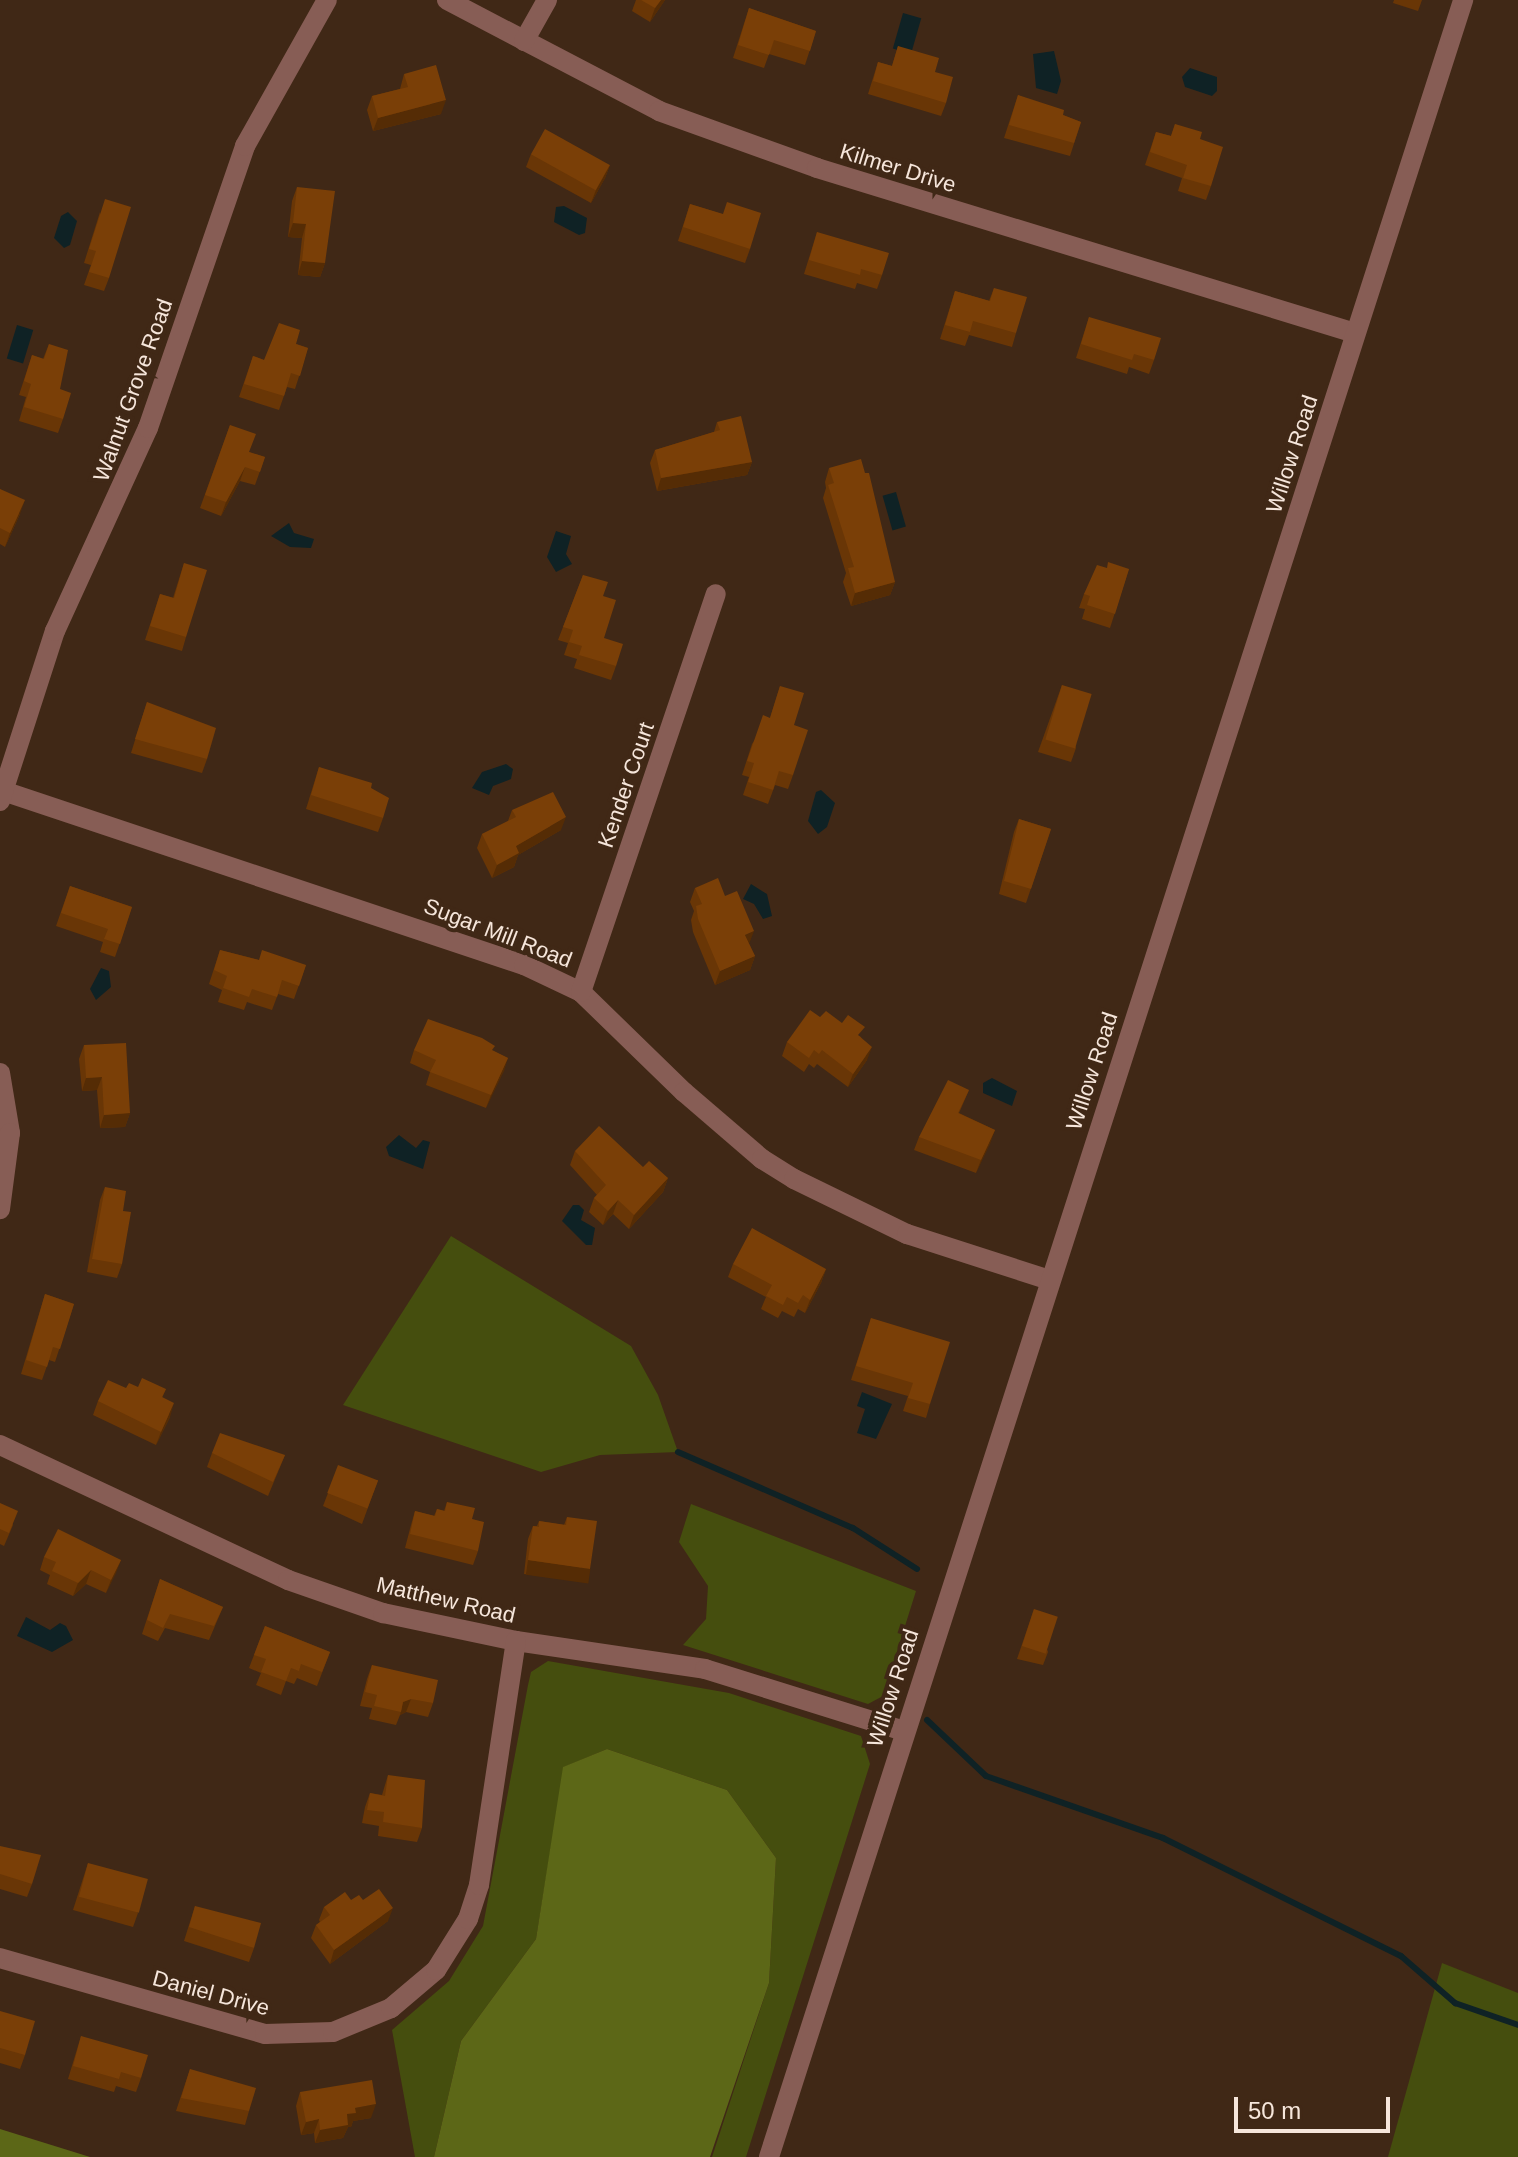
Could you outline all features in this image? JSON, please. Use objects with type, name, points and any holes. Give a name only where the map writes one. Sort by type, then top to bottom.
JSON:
[{"type":"street","name":"Walnut Grove Road","points":[[2,797],[55,631],[148,428],[245,146],[327,0]]},
{"type":"street","name":"Kilmer Drive","points":[[447,0],[659,111],[817,168],[1355,333]]},
{"type":"street","points":[[524,41],[547,0]]},
{"type":"street","name":"Willow Road","points":[[769,2157],[1463,0]]},
{"type":"street","name":"Kender Court","points":[[581,992],[716,594]]},
{"type":"street","name":"Sugar Mill Road","points":[[2,797],[396,920],[524,965],[581,992],[684,1092],[784,1173],[907,1234],[1049,1280]]},
{"type":"street","points":[[0,1073],[10,1133],[0,1209]]},
{"type":"street","name":"Matthew Road","points":[[0,1445],[288,1580],[383,1613],[516,1641],[705,1669],[904,1731]]},
{"type":"street","name":"Daniel Drive","points":[[0,1958],[265,2034],[333,2032],[391,2008],[436,1970],[468,1919],[479,1885],[516,1641]]},
{"type":"green space","points":[[451,1236],[631,1346],[658,1395],[678,1452],[600,1455],[541,1472],[343,1405]]},
{"type":"green space","points":[[691,1504],[916,1591],[883,1696],[868,1704],[683,1645],[706,1619],[708,1586],[679,1542]]},
{"type":"green space","points":[[548,1661],[729,1693],[861,1736],[870,1764],[746,2157],[712,2157],[769,1983],[776,1858],[727,1790],[607,1749],[564,1767],[536,1939],[461,2041],[434,2157],[415,2157],[392,2030],[449,1981],[483,1926],[531,1672]]},
{"type":"green space","points":[[607,1749],[727,1790],[776,1858],[769,1983],[710,2157],[434,2157],[461,2041],[536,1939],[563,1767]]},
{"type":"green space","points":[[1442,1963],[1518,1993],[1518,2157],[1388,2157]]},
{"type":"green space","points":[[0,2129],[90,2157],[0,2157]]},
{"type":"water","points":[[903,13],[921,18],[911,54],[893,49]]},
{"type":"water","points":[[1054,51],[1061,81],[1057,94],[1036,88],[1033,54]]},
{"type":"water","points":[[1190,68],[1217,77],[1217,91],[1212,96],[1185,87],[1182,77]]},
{"type":"water","points":[[564,206],[587,218],[585,233],[579,235],[554,222],[556,207]]},
{"type":"water","points":[[68,212],[77,221],[70,245],[64,248],[54,238],[61,216]]},
{"type":"water","points":[[17,325],[33,330],[23,363],[7,358]]},
{"type":"water","points":[[896,492],[906,527],[892,530],[883,496]]},
{"type":"water","points":[[289,523],[294,533],[314,539],[311,548],[290,547],[271,536]]},
{"type":"water","points":[[556,531],[571,536],[566,554],[572,564],[556,572],[547,557]]},
{"type":"water","points":[[506,764],[513,769],[511,779],[493,786],[489,795],[472,788],[482,772]]},
{"type":"water","points":[[821,790],[835,803],[827,827],[818,834],[808,821],[816,792]]},
{"type":"water","points":[[751,884],[767,894],[772,916],[763,919],[754,904],[743,899]]},
{"type":"water","points":[[101,968],[109,971],[111,987],[96,1000],[90,989]]},
{"type":"water","points":[[992,1078],[1017,1091],[1012,1106],[983,1093],[983,1083]]},
{"type":"water","points":[[399,1135],[416,1148],[423,1140],[430,1142],[423,1169],[389,1156],[386,1147]]},
{"type":"water","points":[[573,1205],[579,1205],[584,1210],[581,1220],[595,1228],[592,1245],[586,1245],[562,1221]]},
{"type":"water","points":[[862,1392],[892,1404],[876,1439],[857,1433],[865,1409],[857,1406]]},
{"type":"water","points":[[26,1617],[50,1630],[60,1623],[66,1626],[73,1640],[52,1652],[17,1636]]},
{"type":"building","points":[[641,0],[661,0],[655,8]]},
{"type":"building","points":[[749,8],[816,31],[810,51],[774,40],[769,55],[738,45]]},
{"type":"building","points":[[898,46],[939,58],[935,72],[953,77],[946,103],[873,81],[878,62],[892,66]]},
{"type":"building","points":[[436,65],[446,100],[378,118],[372,96],[408,87],[404,74]]},
{"type":"building","points":[[1018,95],[1064,110],[1063,115],[1081,122],[1074,143],[1009,125]]},
{"type":"building","points":[[1175,124],[1202,132],[1200,139],[1223,147],[1211,186],[1183,178],[1187,165],[1150,152],[1156,132],[1171,136]]},
{"type":"building","points":[[545,129],[610,165],[596,190],[531,154]]},
{"type":"building","points":[[297,187],[335,191],[325,263],[302,261],[306,224],[293,223]]},
{"type":"building","points":[[105,199],[131,207],[109,278],[89,272],[96,251],[89,249]]},
{"type":"building","points":[[727,202],[761,213],[750,249],[683,227],[690,204],[723,214]]},
{"type":"building","points":[[817,232],[889,253],[882,275],[861,269],[860,275],[809,260]]},
{"type":"building","points":[[994,288],[1027,297],[1016,333],[973,321],[970,332],[945,325],[955,291],[990,301]]},
{"type":"building","points":[[1089,317],[1161,338],[1154,360],[1134,354],[1132,360],[1081,344]]},
{"type":"building","points":[[279,323],[300,330],[296,344],[308,348],[300,376],[291,373],[284,396],[244,384],[253,356],[264,360]]},
{"type":"building","points":[[49,344],[68,350],[60,389],[71,393],[63,419],[24,407],[31,384],[24,381],[32,355],[44,359]]},
{"type":"building","points":[[741,416],[752,462],[661,478],[655,450],[720,430],[717,422]]},
{"type":"building","points":[[230,425],[256,434],[249,452],[265,457],[260,472],[245,467],[226,502],[205,495]]},
{"type":"building","points":[[861,459],[865,473],[869,473],[895,582],[855,593],[848,568],[854,567],[828,485],[834,483],[829,468]]},
{"type":"building","points":[[0,489],[25,500],[10,533],[0,528]]},
{"type":"building","points":[[1108,562],[1129,569],[1115,614],[1087,605],[1090,596],[1084,594],[1097,565],[1107,568]]},
{"type":"building","points":[[184,563],[207,570],[186,637],[150,626],[160,594],[174,598]]},
{"type":"building","points":[[583,575],[608,582],[603,596],[616,600],[604,638],[623,644],[616,666],[579,655],[582,646],[569,642],[573,630],[563,627]]},
{"type":"building","points":[[1062,685],[1092,694],[1075,749],[1045,740]]},
{"type":"building","points":[[780,686],[804,693],[794,725],[808,730],[793,775],[779,771],[773,790],[748,782],[754,763],[747,761],[763,715],[770,718]]},
{"type":"building","points":[[147,702],[216,728],[207,759],[135,739]]},
{"type":"building","points":[[319,767],[372,783],[371,788],[389,798],[383,818],[311,795]]},
{"type":"building","points":[[553,792],[566,817],[516,846],[519,853],[497,865],[482,834],[516,817],[512,810]]},
{"type":"building","points":[[1019,819],[1051,829],[1031,889],[1004,881]]},
{"type":"building","points":[[718,878],[725,896],[737,891],[754,931],[745,935],[755,956],[720,971],[698,919],[696,906],[702,904],[695,888]]},
{"type":"building","points":[[70,886],[132,907],[120,944],[104,939],[108,929],[61,913]]},
{"type":"building","points":[[220,950],[259,960],[262,950],[306,965],[299,986],[282,980],[277,997],[252,989],[249,997],[223,988],[227,976],[214,970]]},
{"type":"building","points":[[810,1010],[820,1017],[826,1011],[842,1023],[848,1015],[865,1027],[858,1035],[872,1047],[853,1074],[822,1050],[819,1054],[814,1050],[809,1058],[787,1042]]},
{"type":"building","points":[[428,1019],[482,1038],[495,1046],[492,1050],[508,1058],[491,1095],[430,1072],[436,1060],[414,1050]]},
{"type":"building","points":[[126,1043],[130,1113],[104,1115],[102,1077],[86,1078],[84,1045]]},
{"type":"building","points":[[948,1080],[969,1090],[958,1113],[995,1130],[981,1160],[919,1137]]},
{"type":"building","points":[[599,1126],[643,1167],[649,1161],[668,1178],[634,1215],[618,1200],[608,1211],[594,1198],[606,1185],[575,1151]]},
{"type":"building","points":[[105,1187],[126,1191],[123,1211],[131,1212],[122,1264],[92,1259]]},
{"type":"building","points":[[752,1228],[826,1269],[810,1300],[803,1295],[798,1303],[787,1297],[783,1305],[766,1296],[772,1285],[733,1264]]},
{"type":"building","points":[[45,1294],[74,1304],[60,1349],[53,1347],[47,1367],[26,1360]]},
{"type":"building","points":[[871,1318],[950,1342],[930,1404],[908,1398],[913,1383],[856,1366]]},
{"type":"building","points":[[142,1378],[166,1389],[162,1397],[174,1403],[161,1432],[98,1401],[108,1380],[126,1388],[129,1383],[138,1387]]},
{"type":"building","points":[[220,1433],[285,1455],[273,1482],[212,1453]]},
{"type":"building","points":[[338,1465],[378,1480],[367,1508],[327,1493]]},
{"type":"building","points":[[447,1502],[475,1508],[472,1519],[484,1522],[478,1551],[410,1534],[415,1511],[435,1516],[437,1509],[445,1511]]},
{"type":"building","points":[[0,1503],[18,1511],[9,1533],[0,1529]]},
{"type":"building","points":[[567,1517],[597,1521],[590,1569],[528,1560],[533,1526],[539,1527],[539,1521],[566,1525]]},
{"type":"building","points":[[58,1529],[121,1560],[111,1580],[91,1570],[78,1583],[52,1571],[56,1562],[44,1557]]},
{"type":"building","points":[[160,1579],[223,1607],[214,1626],[170,1614],[163,1628],[147,1620]]},
{"type":"building","points":[[1034,1609],[1058,1617],[1046,1654],[1022,1646]]},
{"type":"building","points":[[265,1626],[330,1652],[322,1672],[301,1664],[299,1671],[291,1668],[286,1681],[261,1672],[266,1659],[254,1655]]},
{"type":"building","points":[[372,1665],[438,1680],[433,1703],[411,1699],[403,1702],[401,1712],[374,1706],[377,1695],[365,1692]]},
{"type":"building","points":[[388,1775],[425,1780],[422,1828],[383,1822],[384,1812],[367,1810],[370,1793],[385,1796]]},
{"type":"building","points":[[0,1846],[41,1855],[32,1884],[0,1874]]},
{"type":"building","points":[[88,1863],[148,1879],[139,1913],[79,1897]]},
{"type":"building","points":[[379,1889],[393,1908],[334,1950],[316,1925],[330,1915],[324,1907],[345,1892],[351,1900],[359,1895],[363,1900]]},
{"type":"building","points":[[195,1906],[261,1923],[254,1948],[189,1927]]},
{"type":"building","points":[[0,2011],[35,2021],[25,2055],[0,2048]]},
{"type":"building","points":[[81,2036],[148,2055],[141,2078],[121,2072],[119,2079],[73,2066]]},
{"type":"building","points":[[190,2069],[256,2088],[249,2111],[181,2098]]},
{"type":"building","points":[[372,2080],[376,2104],[355,2108],[356,2113],[347,2114],[348,2125],[320,2130],[319,2119],[306,2122],[300,2092]]},
{"type":"waterway","points":[[678,1452],[853,1528],[917,1569]]},
{"type":"waterway","points":[[927,1720],[986,1776],[1163,1838],[1401,1956],[1455,2003],[1518,2025]]}]
